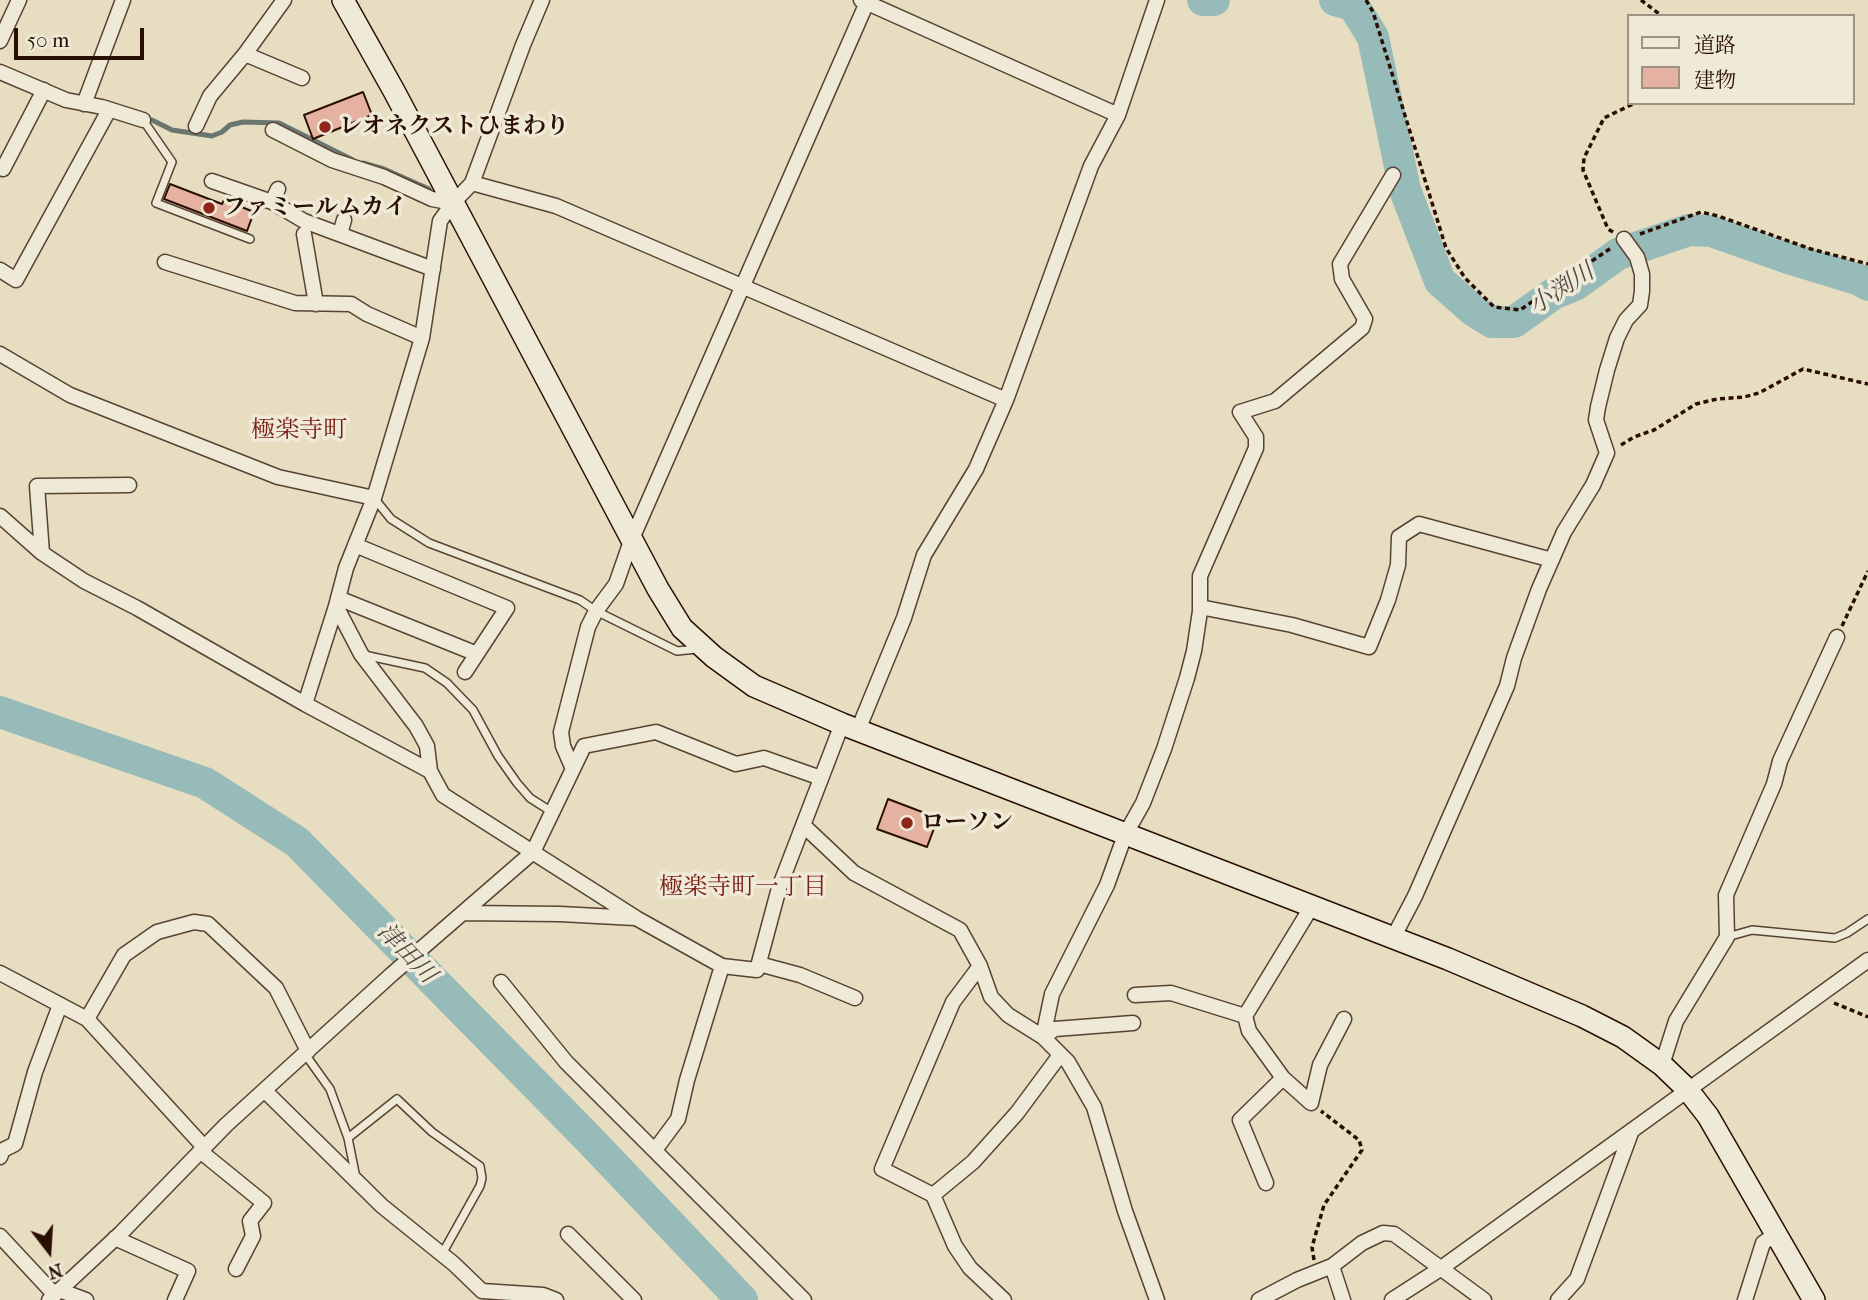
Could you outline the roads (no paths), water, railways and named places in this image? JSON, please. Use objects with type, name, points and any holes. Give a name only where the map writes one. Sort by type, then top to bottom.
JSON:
[{"type":"street","points":[[0,41],[19,0]]},
{"type":"street","points":[[84,104],[123,0]]},
{"type":"street","points":[[196,126],[210,96],[284,0]]},
{"type":"street","points":[[342,0],[453,203],[631,541],[682,628],[704,648],[754,686],[850,727],[1393,938],[1582,1016],[1623,1037],[1687,1089],[1708,1116],[1812,1299]]},
{"type":"street","points":[[304,704],[355,545],[374,498],[422,338],[440,221],[472,183],[542,0]]},
{"type":"street","points":[[337,602],[361,654],[416,726],[427,746],[430,771],[443,795],[636,918],[722,966],[757,970],[779,888],[821,778],[850,727],[904,618],[924,555],[976,469],[1006,400],[1091,166],[1118,115],[1157,0]]},
{"type":"street","points":[[573,769],[563,746],[561,732],[588,627],[616,584],[631,541],[865,1],[1118,115]]},
{"type":"street","points":[[245,54],[302,78]]},
{"type":"street","points":[[0,72],[66,100],[143,120]]},
{"type":"street","points":[[3,169],[44,90]]},
{"type":"street","points":[[210,96],[225,102]]},
{"type":"street","points":[[0,270],[16,280],[109,110]]},
{"type":"street","points":[[273,130],[357,176],[384,177],[432,199],[453,203]]},
{"type":"street","points":[[1043,1037],[1052,995],[1107,885],[1125,835],[1143,803],[1164,749],[1194,651],[1200,607],[1200,576],[1256,448],[1256,438],[1240,412],[1275,401],[1362,328],[1365,319],[1342,279],[1340,264],[1394,175]]},
{"type":"street","points":[[212,181],[275,196],[304,221],[342,227],[433,269]]},
{"type":"street","points":[[472,183],[556,206],[1006,400]]},
{"type":"street","points":[[304,234],[316,304]]},
{"type":"street","points":[[1393,938],[1415,896],[1507,686],[1514,658],[1564,532],[1593,485],[1607,453],[1595,421],[1606,369],[1626,320],[1640,305],[1642,291],[1642,274],[1637,257],[1624,239]]},
{"type":"street","points":[[165,262],[295,303],[351,304],[367,314],[422,338]]},
{"type":"street","points":[[0,354],[70,395],[278,477],[374,498]]},
{"type":"street","points":[[42,553],[37,486],[129,485]]},
{"type":"street","points":[[0,516],[42,553],[84,582],[137,608],[304,704],[430,771]]},
{"type":"street","points":[[1200,607],[1292,625],[1369,647],[1395,577],[1399,537],[1419,524],[1552,560]]},
{"type":"street","points":[[355,545],[507,608],[465,672]]},
{"type":"street","points":[[337,602],[477,654]]},
{"type":"street","points":[[1662,1066],[1676,1021],[1727,937],[1726,895],[1774,785],[1780,761],[1837,637]]},
{"type":"street","points":[[54,1295],[115,1238],[202,1149],[306,1052],[533,852],[584,746],[656,732],[736,764],[764,758],[821,778]]},
{"type":"street","points":[[803,825],[854,873],[960,930],[980,966],[991,997],[1008,1015],[1043,1037],[1068,1062],[1094,1107],[1125,1211],[1157,1300]]},
{"type":"street","points":[[1312,906],[1245,1016],[1249,1031],[1283,1078],[1311,1103],[1320,1065],[1344,1019]]},
{"type":"street","points":[[464,913],[636,918]]},
{"type":"street","points":[[87,1019],[124,955],[157,932],[194,922],[208,924],[275,988],[306,1052]]},
{"type":"street","points":[[1392,1300],[1440,1269],[1868,960]]},
{"type":"street","points":[[759,964],[800,975],[855,998]]},
{"type":"street","points":[[655,1150],[678,1119],[687,1080],[722,966]]},
{"type":"street","points":[[980,966],[953,1002],[882,1169],[933,1195],[955,1246],[970,1268],[1003,1300]]},
{"type":"street","points":[[0,973],[87,1019],[202,1149],[264,1203],[250,1221],[253,1236],[236,1269]]},
{"type":"street","points":[[501,982],[566,1062],[804,1300]]},
{"type":"street","points":[[1135,995],[1172,988],[1245,1016]]},
{"type":"street","points":[[0,1157],[3,1150],[15,1144],[35,1072],[60,1005]]},
{"type":"street","points":[[1043,1037],[1055,1029],[1133,1023]]},
{"type":"street","points":[[933,1195],[973,1162],[1017,1113],[1060,1055]]},
{"type":"street","points":[[1266,1183],[1247,1154],[1240,1120],[1283,1078]]},
{"type":"street","points":[[265,1091],[382,1206],[442,1254],[482,1291],[543,1295],[556,1300]]},
{"type":"street","points":[[1564,1298],[1577,1279],[1633,1129]]},
{"type":"street","points":[[1259,1300],[1332,1266],[1362,1243],[1383,1233],[1394,1234],[1484,1300]]},
{"type":"street","points":[[568,1234],[634,1300]]},
{"type":"street","points":[[1745,1300],[1763,1243],[1776,1234]]},
{"type":"street","points":[[0,1236],[54,1295],[86,1300]]},
{"type":"street","points":[[115,1238],[188,1271],[175,1300]]},
{"type":"street","points":[[1332,1266],[1343,1300]]},
{"type":"lane","points":[[143,120],[172,162],[156,203],[250,239]]},
{"type":"lane","points":[[374,498],[391,519],[429,543],[580,600],[596,611],[677,652],[704,648]]},
{"type":"lane","points":[[361,654],[425,668],[447,682],[473,710],[498,756],[517,783],[530,798],[552,812]]},
{"type":"lane","points":[[1727,937],[1752,930],[1835,939],[1868,919]]},
{"type":"lane","points":[[306,1052],[326,1082],[348,1138],[357,1182]]},
{"type":"lane","points":[[348,1138],[397,1099],[432,1132],[480,1166],[480,1186],[442,1254]]},
{"type":"waterway","name":"小渕川","points":[[1203,0],[1214,0]]},
{"type":"waterway","name":"小渕川","points":[[1335,0],[1353,5],[1373,37],[1405,190],[1440,281],[1474,311],[1492,322],[1514,322],[1553,294],[1575,285],[1618,254],[1689,230],[1711,231],[1860,280],[1868,285]]},
{"type":"waterway","points":[[152,120],[172,130],[212,136],[230,125],[243,122],[279,123],[353,160]]},
{"type":"waterway","points":[[363,163],[384,169],[429,189]]},
{"type":"waterway","name":"津田川","points":[[0,712],[205,783],[297,842],[587,1137],[742,1300]]},
{"type":"place","name":"レオネクストひまわり","points":[[325,127]]},
{"type":"place","name":"ファミールムカイ","points":[[209,208]]},
{"type":"place","name":"ローソン","points":[[907,823]]},
{"type":"district","name":"極楽寺町","points":[[299,431]]},
{"type":"district","name":"極楽寺町一丁目","points":[[743,888]]}]
